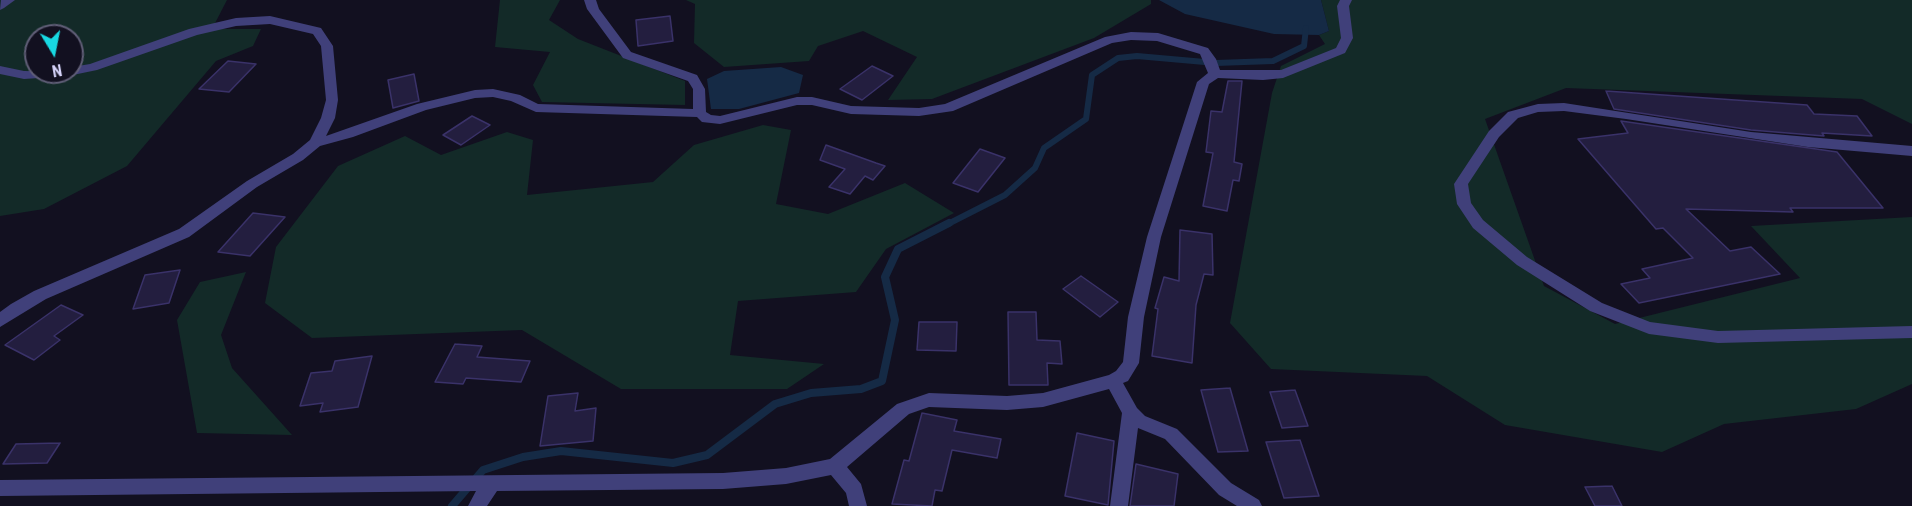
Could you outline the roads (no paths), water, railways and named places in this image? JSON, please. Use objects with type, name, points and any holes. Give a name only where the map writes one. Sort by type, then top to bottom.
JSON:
[{"type":"street","points":[[0,6],[9,0]]},
{"type":"street","points":[[590,0],[593,9],[627,55],[693,78],[699,89],[700,113],[706,119],[720,120],[797,101],[812,101],[851,110],[919,112],[948,108],[1109,40],[1131,36],[1158,37],[1204,51],[1213,67]]},
{"type":"street","points":[[1213,67],[1263,76],[1283,74],[1341,50],[1347,38],[1343,6],[1346,0]]},
{"type":"street","points":[[0,321],[40,295],[184,233],[252,184],[298,157],[315,143],[328,118],[332,100],[327,46],[317,31],[270,20],[236,22],[193,32],[84,69]]},
{"type":"street","points":[[0,488],[723,482],[786,476],[835,466],[903,409],[929,400],[1007,403],[1043,400],[1113,381],[1122,376],[1131,363],[1136,317],[1154,237],[1203,82],[1213,67]]},
{"type":"street","points":[[0,70],[24,75]]},
{"type":"street","points":[[315,143],[348,134],[422,107],[475,94],[493,93],[515,98],[536,108],[700,113]]},
{"type":"street","points":[[1912,151],[1751,136],[1564,107],[1538,108],[1513,115],[1494,134],[1461,184],[1464,204],[1478,224],[1522,261],[1596,307],[1648,328],[1718,337],[1912,332]]},
{"type":"street","points":[[1113,381],[1131,413],[1139,421],[1171,434],[1225,489],[1253,506]]},
{"type":"street","points":[[1119,506],[1131,413]]},
{"type":"street","points":[[835,466],[855,490],[859,506]]},
{"type":"street","points":[[477,506],[492,483]]},
{"type":"water","points":[[1159,0],[1321,0],[1329,31],[1319,35],[1274,34],[1185,14]]},
{"type":"water","points":[[781,67],[803,75],[799,93],[739,109],[711,109],[707,79],[724,71]]},
{"type":"waterway","points":[[946,225],[1005,195],[1035,168],[1044,148],[1086,119],[1092,75],[1118,58],[1137,56],[1216,63],[1273,61],[1304,46],[1306,28]]},
{"type":"waterway","points":[[452,506],[483,470],[523,457],[561,451],[673,463],[707,455],[775,404],[811,393],[861,389],[882,381],[895,320],[885,277],[898,249],[949,223]]}]
